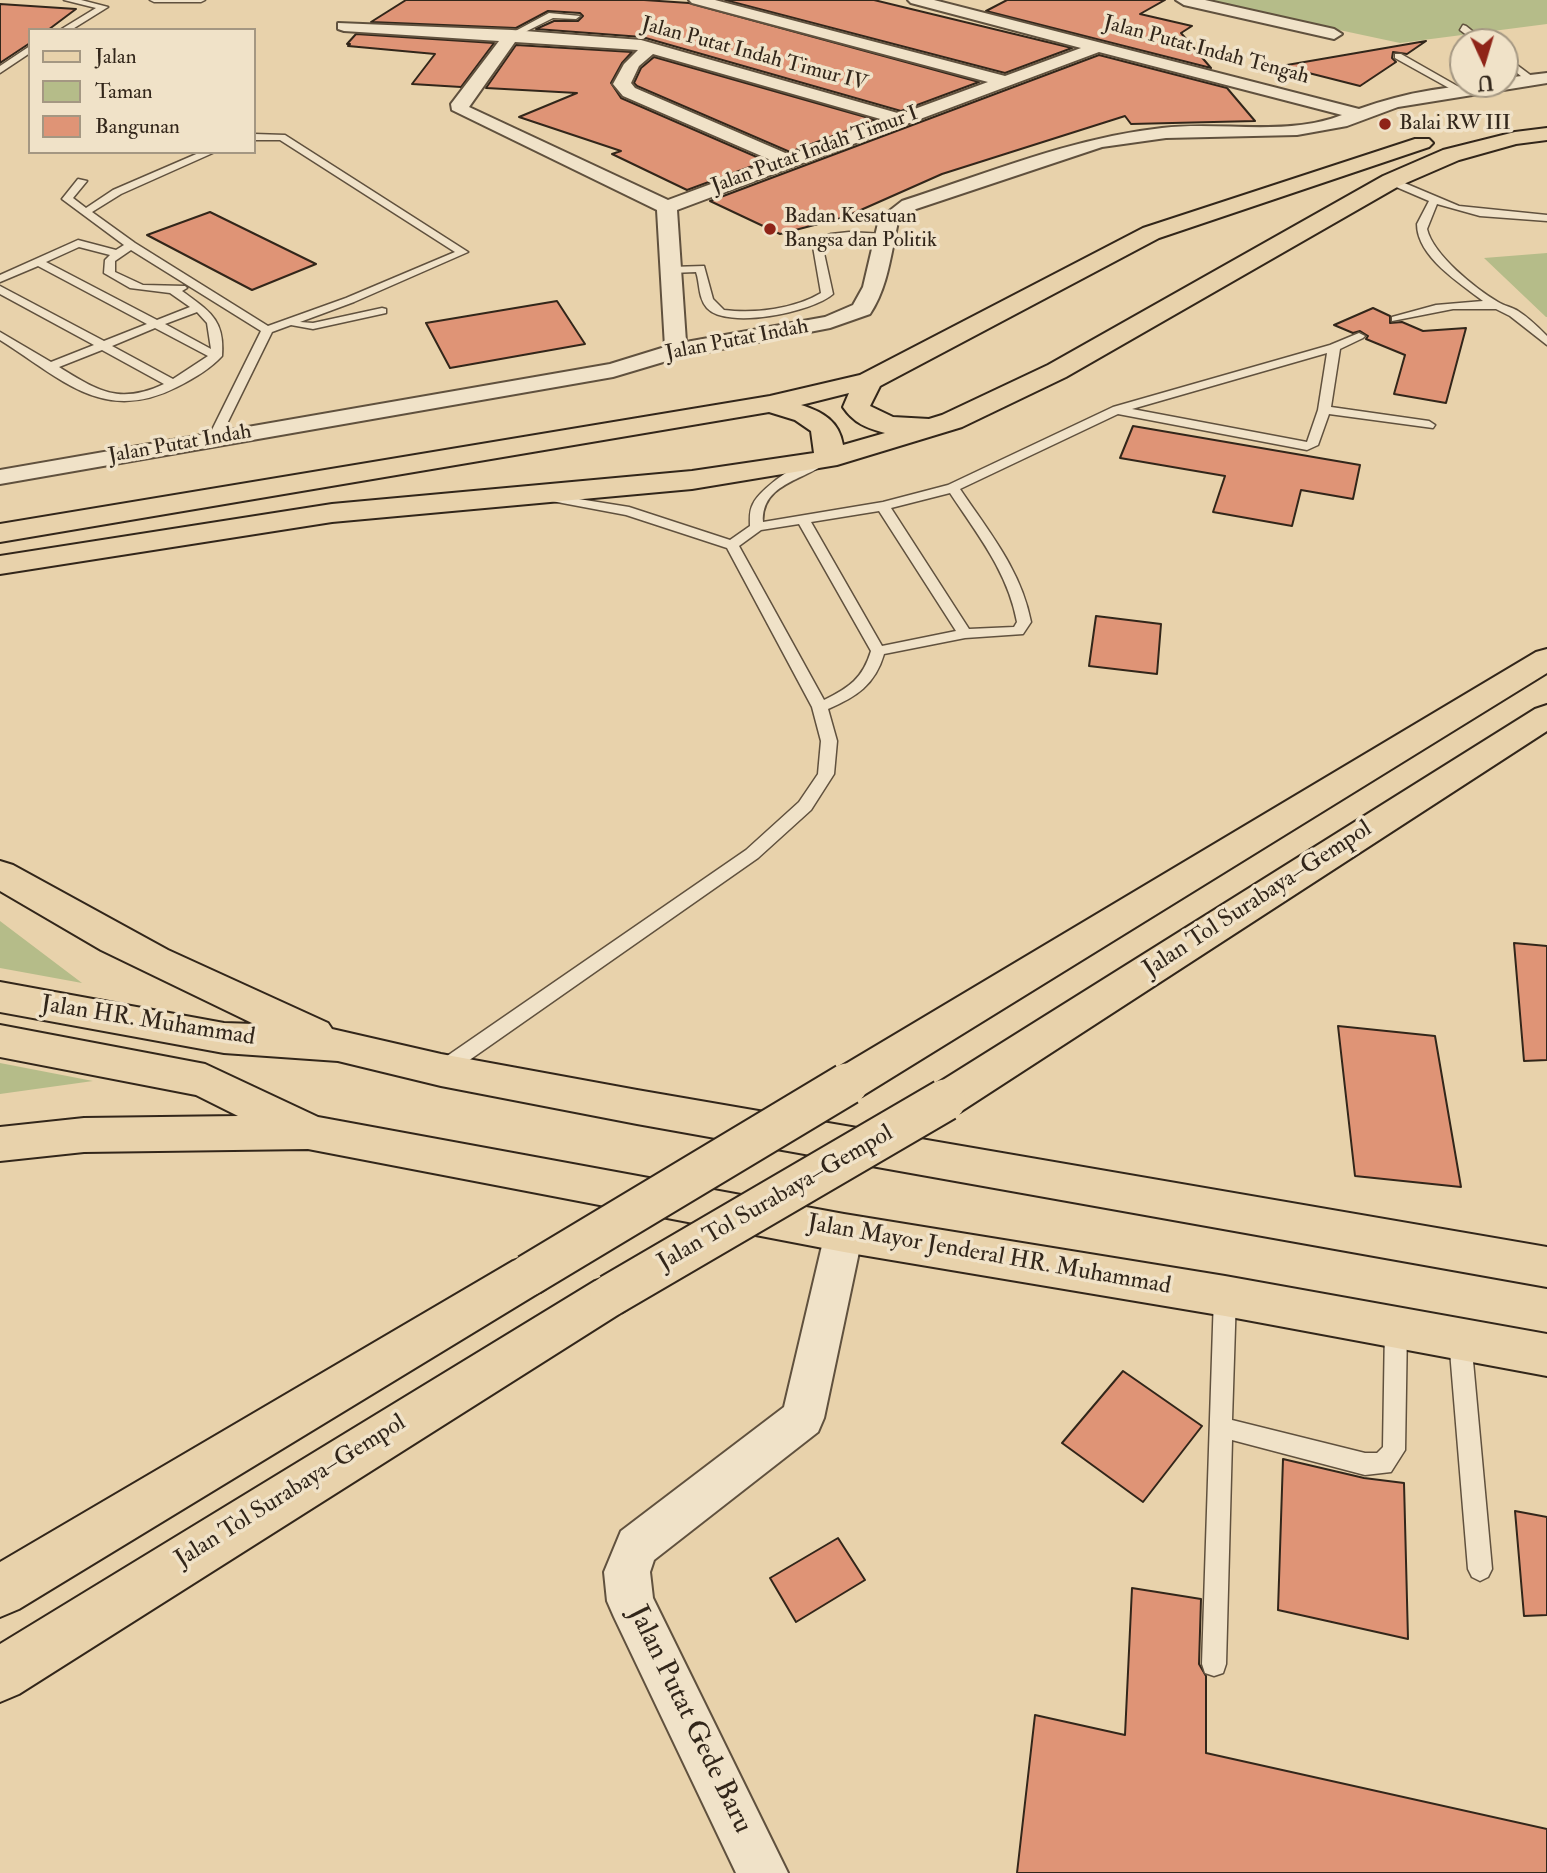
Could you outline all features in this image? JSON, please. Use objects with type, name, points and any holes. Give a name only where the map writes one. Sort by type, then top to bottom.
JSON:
[{"type":"main road","points":[[0,533],[770,404],[869,381],[1151,233],[1427,141],[1514,119],[1547,115]]},
{"type":"main road","points":[[0,565],[332,513],[692,480],[826,459],[952,421],[1058,371],[1391,181],[1451,155],[1515,138],[1547,134]]},
{"type":"main road","points":[[869,381],[856,407],[860,414],[877,423],[912,426],[952,421]]},
{"type":"main road","points":[[770,404],[814,418],[826,429],[831,445],[826,459]]},
{"type":"main road","points":[[0,574],[107,548]]},
{"type":"main road","points":[[0,1591],[847,1084],[1547,659]]},
{"type":"main road","name":"Jalan Tol Surabaya–Gempol","points":[[0,1675],[611,1295],[945,1100],[1547,716]]},
{"type":"main road","points":[[0,874],[64,915],[199,984],[338,1045],[441,1070],[1547,1267]]},
{"type":"main road","name":"Jalan HR. Muhammad","points":[[0,997],[224,1038],[338,1045]]},
{"type":"main road","name":"Jalan HR. Muhammad","points":[[0,1041],[205,1080],[309,1132]]},
{"type":"main road","points":[[0,1144],[84,1135],[309,1132]]},
{"type":"main road","name":"Jalan Mayor Jenderal HR. Muhammad","points":[[309,1132],[844,1233],[1225,1296],[1547,1355]]},
{"type":"street","points":[[698,0],[1005,81]]},
{"type":"street","name":"Jalan Putat Indah Tengah","points":[[916,0],[1098,47],[1365,106]]},
{"type":"street","points":[[950,9],[974,0]]},
{"type":"street","name":"Jalan Putat Indah Tengah","points":[[974,0],[1151,43]]},
{"type":"street","points":[[1184,0],[1334,34]]},
{"type":"street","name":"Jalan Putat Indah Timur IV","points":[[344,26],[512,35],[652,47],[900,119]]},
{"type":"street","points":[[512,35],[460,104],[461,110],[667,207],[676,351]]},
{"type":"street","points":[[652,47],[636,58],[627,70],[622,84],[629,92],[645,102],[786,160]]},
{"type":"street","name":"Jalan Putat Indah Timur I","points":[[667,207],[786,160],[1098,47]]},
{"type":"street","name":"Jalan Putat Indah","points":[[1519,82],[1539,79]]},
{"type":"street","name":"Jalan Putat Indah","points":[[0,477],[613,370],[676,351],[831,322],[862,309],[873,287],[889,219],[896,211],[1077,147],[1134,135],[1281,132],[1365,106],[1449,93]]},
{"type":"street","name":"Jalan Putat Gede Baru","points":[[763,1873],[630,1601],[627,1572],[637,1546],[803,1418],[844,1233]]},
{"type":"lane","points":[[67,28],[104,7],[88,1],[68,0]]},
{"type":"lane","points":[[154,0],[201,0]]},
{"type":"lane","points":[[512,35],[552,15],[576,16]]},
{"type":"lane","points":[[0,70],[28,50]]},
{"type":"lane","points":[[1398,56],[1449,84]]},
{"type":"lane","points":[[1519,67],[1539,79]]},
{"type":"lane","points":[[213,440],[267,330],[350,300],[463,252],[282,137],[256,137]]},
{"type":"lane","points":[[86,212],[117,192],[205,154]]},
{"type":"lane","points":[[82,181],[67,199],[131,245],[198,284],[267,330]]},
{"type":"lane","points":[[1391,181],[1455,208],[1480,213],[1547,218]]},
{"type":"lane","points":[[1436,198],[1423,219],[1423,235],[1437,256],[1495,305],[1517,315],[1547,342]]},
{"type":"lane","points":[[671,270],[700,268],[707,299],[713,309],[723,315],[745,316],[814,301],[827,294],[816,243],[822,239],[884,237]]},
{"type":"lane","points":[[0,279],[82,242],[117,254]]},
{"type":"lane","points":[[131,245],[117,254],[107,267],[108,274],[133,287],[172,289],[198,284]]},
{"type":"lane","points":[[38,262],[216,356]]},
{"type":"lane","points":[[0,289],[173,384]]},
{"type":"lane","points":[[0,335],[103,397],[112,399],[142,396],[173,384],[216,356],[220,335],[212,319],[172,289]]},
{"type":"lane","points":[[1396,319],[1424,309],[1495,305]]},
{"type":"lane","points":[[52,366],[196,308]]},
{"type":"lane","points":[[286,323],[313,326],[382,311]]},
{"type":"lane","points":[[732,545],[757,527],[883,506],[953,488],[1117,410],[1334,347],[1359,336]]},
{"type":"lane","points":[[1117,410],[1312,445],[1324,410],[1334,347]]},
{"type":"lane","points":[[1324,410],[1429,425]]},
{"type":"lane","points":[[757,527],[754,514],[760,497],[826,459]]},
{"type":"lane","points":[[878,651],[965,634],[1017,631],[1024,622],[1022,601],[1001,560],[953,488]]},
{"type":"lane","points":[[441,1070],[752,854],[805,806],[826,774],[829,741],[820,707],[732,545],[629,511],[536,494]]},
{"type":"lane","points":[[883,506],[965,634]]},
{"type":"lane","points":[[804,521],[878,651],[873,670],[861,688],[820,707]]},
{"type":"lane","points":[[1213,1664],[1225,1296]]},
{"type":"lane","points":[[1221,1427],[1365,1464],[1383,1464],[1394,1451],[1396,1327]]},
{"type":"lane","points":[[1460,1339],[1480,1569]]},
{"type":"green space","points":[[1199,0],[1547,0],[1547,24],[1516,28],[1449,28],[1449,37],[1400,43]]},
{"type":"green space","points":[[1547,253],[1547,317],[1546,317],[1484,258]]},
{"type":"green space","points":[[0,921],[82,983],[0,968]]},
{"type":"green space","points":[[0,1063],[93,1081],[0,1094]]},
{"type":"building","points":[[406,0],[644,0],[689,3],[979,82],[901,111],[642,37],[536,29],[554,21],[578,21],[583,16],[580,13],[548,11],[516,28],[371,22]]},
{"type":"building","points":[[725,0],[874,0],[1072,48],[1005,73]]},
{"type":"building","points":[[1007,0],[1165,0],[1140,14],[1192,26],[1181,33],[1211,68],[986,11]]},
{"type":"building","points":[[0,4],[76,9],[51,28],[28,28],[28,44],[0,63]]},
{"type":"building","points":[[356,34],[494,43],[461,87],[412,84],[435,54],[348,46]]},
{"type":"building","points":[[1426,41],[1407,54],[1393,52],[1392,58],[1396,62],[1360,86],[1281,66]]},
{"type":"building","points":[[516,45],[632,52],[622,63],[611,83],[621,98],[766,161],[687,190],[612,154],[621,151],[519,117],[577,93],[486,88]]},
{"type":"building","points":[[1099,55],[1227,88],[1255,121],[1131,124],[1125,116],[942,174],[845,217],[780,234],[710,201]]},
{"type":"building","points":[[654,57],[876,120],[790,152],[637,86],[634,83],[641,68]]},
{"type":"building","points":[[210,212],[316,264],[252,290],[147,235]]},
{"type":"building","points":[[557,301],[585,344],[450,368],[426,323]]},
{"type":"building","points":[[1373,308],[1390,316],[1390,323],[1402,322],[1423,331],[1466,328],[1446,403],[1394,394],[1405,355],[1366,339],[1368,336],[1360,331],[1353,333],[1334,325]]},
{"type":"building","points":[[1133,426],[1360,465],[1353,499],[1301,490],[1292,526],[1213,512],[1225,476],[1120,458]]},
{"type":"building","points":[[1096,616],[1161,624],[1157,674],[1089,666]]},
{"type":"building","points":[[1514,943],[1547,946],[1547,1060],[1524,1061]]},
{"type":"building","points":[[1338,1026],[1435,1036],[1461,1187],[1355,1176]]},
{"type":"building","points":[[1123,1371],[1202,1426],[1143,1502],[1062,1443]]},
{"type":"building","points":[[1283,1459],[1364,1478],[1404,1483],[1408,1639],[1278,1610]]},
{"type":"building","points":[[1515,1511],[1547,1517],[1547,1615],[1524,1616]]},
{"type":"building","points":[[838,1538],[865,1580],[796,1622],[770,1578]]},
{"type":"building","points":[[1132,1588],[1201,1599],[1199,1664],[1206,1676],[1206,1753],[1547,1829],[1547,1873],[1017,1873],[1035,1715],[1125,1735]]},
{"type":"place","name":"Balai RW III","points":[[1385,124]]},
{"type":"place","name":"Badan Kesatuan Bangsa dan Politik","points":[[770,229]]}]
